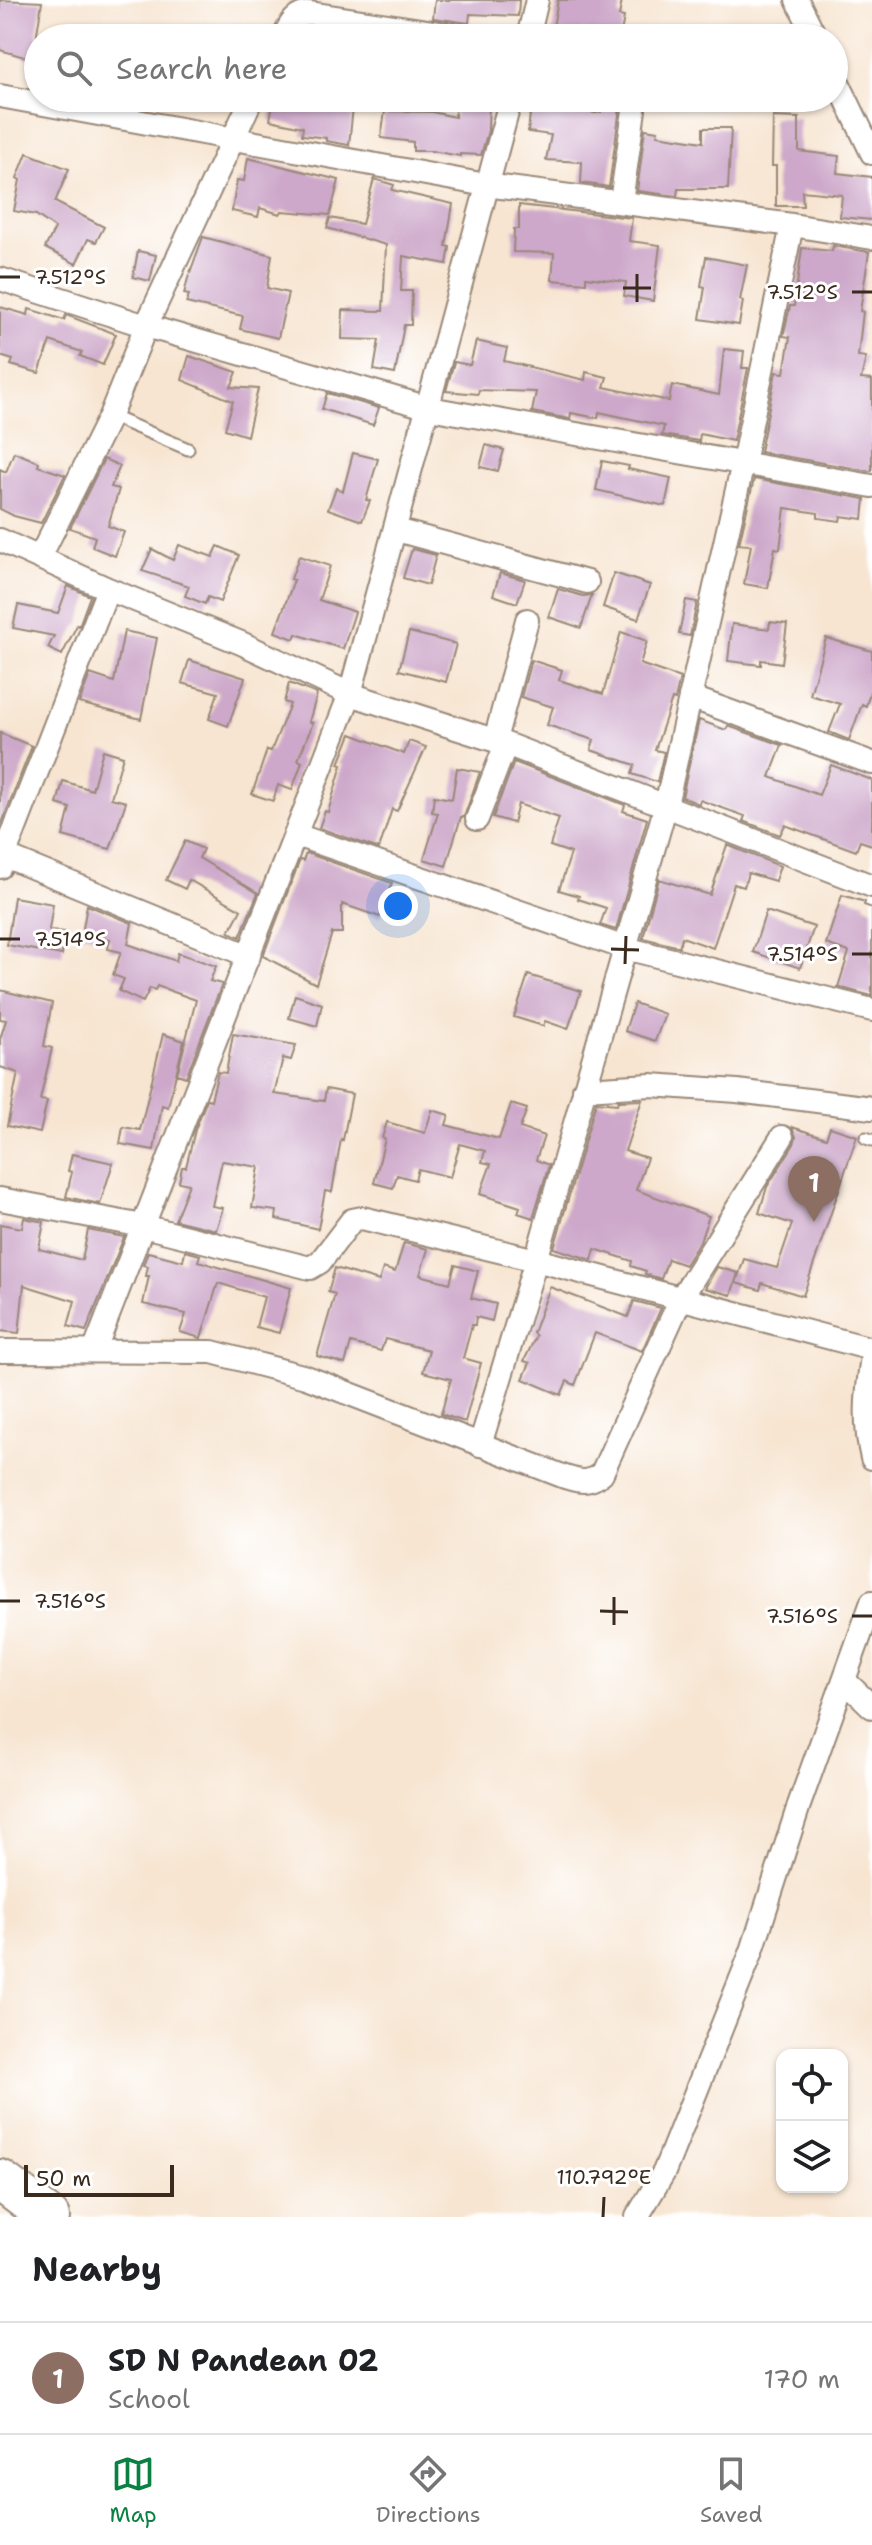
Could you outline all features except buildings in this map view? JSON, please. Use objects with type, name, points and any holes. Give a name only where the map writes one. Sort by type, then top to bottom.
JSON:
[{"type":"highway","points":[[0,2180],[49,2217]]},
{"type":"street","points":[[531,24],[537,0]]},
{"type":"street","points":[[797,0],[809,24]]},
{"type":"street","points":[[290,24],[300,14],[310,13],[382,24]]},
{"type":"street","points":[[0,96],[24,101]]},
{"type":"street","points":[[848,103],[872,153]]},
{"type":"street","points":[[84,112],[486,185],[872,238]]},
{"type":"street","points":[[40,557],[110,416],[146,326],[245,112]]},
{"type":"street","points":[[95,1349],[350,694],[507,112]]},
{"type":"street","points":[[621,202],[634,112]]},
{"type":"street","points":[[480,1445],[666,805],[743,463],[792,225]]},
{"type":"street","points":[[0,279],[146,326],[429,408],[872,486]]},
{"type":"street","points":[[396,530],[587,582]]},
{"type":"street","points":[[0,540],[108,589],[241,643],[350,694],[500,742],[872,886]]},
{"type":"street","points":[[108,589],[1,859],[249,956]]},
{"type":"street","points":[[477,819],[500,742],[527,620]]},
{"type":"street","points":[[690,697],[872,763]]},
{"type":"street","points":[[296,835],[625,948],[872,1010]]},
{"type":"street","points":[[584,1089],[651,1085],[737,1091],[872,1108]]},
{"type":"street","points":[[0,1351],[95,1349],[212,1352],[306,1377],[581,1482],[593,1481],[602,1473],[681,1298],[782,1137]]},
{"type":"street","points":[[0,1199],[143,1226],[304,1268],[315,1267],[347,1224],[357,1218],[536,1260],[872,1349]]},
{"type":"street","points":[[872,1356],[865,1400],[872,1458]]},
{"type":"street","points":[[637,2217],[664,2172],[752,1951],[799,1805],[872,1602]]},
{"type":"street","points":[[845,1681],[872,1707]]},
{"type":"lane","points":[[110,416],[188,449]]},
{"type":"place","name":"SD N Pandean 02","points":[[814,1222]]}]
